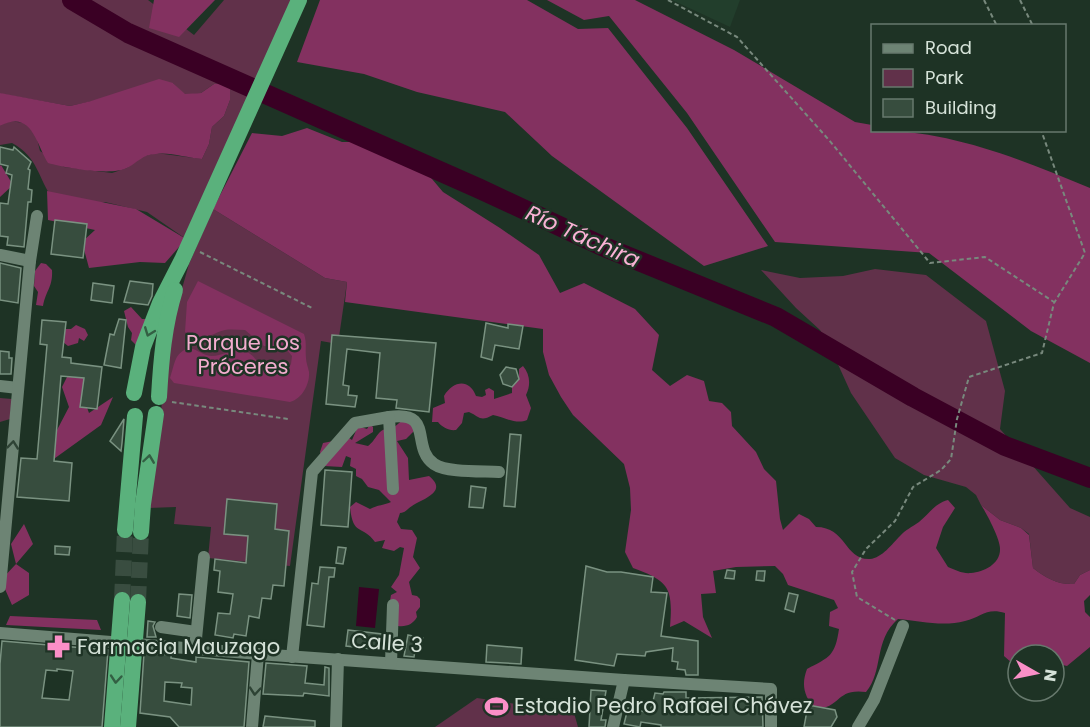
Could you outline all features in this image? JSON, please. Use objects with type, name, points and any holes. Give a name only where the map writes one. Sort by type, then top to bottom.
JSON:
[{"type":"highway","points":[[189,255],[160,303],[143,346],[134,393],[129,402],[135,416],[134,531],[143,504],[160,404],[165,335],[189,255],[299,0]]},
{"type":"highway","points":[[134,393],[147,388],[160,404]]},
{"type":"highway","points":[[135,416],[146,420],[160,404]]},
{"type":"highway","points":[[128,727],[127,643],[130,601]]},
{"type":"highway","points":[[112,727],[127,643]]},
{"type":"street","points":[[0,587],[4,502],[37,216]]},
{"type":"street","points":[[0,255],[30,261]]},
{"type":"street","points":[[0,386],[18,388]]},
{"type":"street","points":[[292,657],[312,472],[356,423],[404,415],[413,419],[419,428],[426,456],[441,468],[499,472]]},
{"type":"street","points":[[389,417],[393,489]]},
{"type":"street","points":[[195,649],[204,557]]},
{"type":"street","points":[[391,663],[393,605]]},
{"type":"street","points":[[858,727],[874,700],[903,626]]},
{"type":"street","points":[[161,627],[196,632]]},
{"type":"street","name":"Calle 3","points":[[0,633],[292,657],[771,689],[771,727]]},
{"type":"street","points":[[252,727],[258,654]]},
{"type":"street","points":[[336,727],[338,659]]},
{"type":"street","points":[[613,727],[624,680]]},
{"type":"path","points":[[668,0],[737,37],[830,140],[930,263],[986,257],[1054,303]]},
{"type":"path","points":[[984,0],[996,24]]},
{"type":"path","points":[[1020,0],[1032,24]]},
{"type":"path","points":[[903,626],[857,597],[852,572],[866,549],[895,521],[913,487],[941,470],[951,459],[957,419],[969,377],[1042,354],[1054,303],[1085,253],[1042,132]]},
{"type":"path","points":[[189,255],[312,308]]},
{"type":"path","points":[[160,404],[288,419]]},
{"type":"shaded area","points":[[672,0],[740,0],[730,27]]},
{"type":"shaded area","points":[[359,587],[379,589],[375,628],[356,626]]},
{"type":"green space","points":[[0,0],[148,0],[194,35],[224,0],[295,0],[186,239],[147,212],[105,202],[95,204],[54,201],[28,155],[12,143],[0,145],[0,126],[9,121],[25,123],[36,135],[40,151],[64,167],[112,173],[127,168],[141,157],[156,153],[202,159],[209,144],[212,127],[224,116],[230,100],[230,83],[214,84],[201,93],[185,95],[173,83],[70,106],[2,94],[0,93]]},
{"type":"green space","points":[[154,0],[215,0],[179,37],[149,28]]},
{"type":"green space","points":[[320,0],[527,0],[578,29],[608,28],[687,128],[768,246],[704,266],[552,156],[505,112],[417,92],[364,74],[297,62]]},
{"type":"green space","points":[[547,0],[635,0],[734,50],[855,122],[871,125],[871,132],[908,132],[957,141],[1011,157],[1090,188],[1090,363],[1031,331],[929,253],[775,242],[687,113],[609,16],[584,20]]},
{"type":"green space","points":[[159,79],[173,83],[185,94],[201,93],[214,84],[230,82],[230,100],[224,116],[212,127],[209,144],[202,159],[151,154],[120,170],[77,169],[48,163],[32,131],[26,125],[11,122],[0,126],[0,93],[70,106]]},
{"type":"green space","points":[[307,128],[342,142],[385,142],[410,153],[443,192],[539,255],[560,293],[584,283],[635,309],[659,335],[652,370],[670,386],[687,375],[704,381],[709,401],[722,403],[731,412],[732,426],[756,452],[764,469],[776,481],[783,530],[799,514],[809,519],[816,527],[834,532],[861,558],[870,559],[883,553],[904,532],[936,506],[948,500],[955,508],[943,527],[936,548],[948,567],[971,573],[991,566],[1000,554],[998,539],[981,505],[1000,520],[1021,528],[1029,535],[1033,568],[1043,575],[1057,582],[1074,584],[1080,575],[1090,570],[1090,595],[1084,601],[1085,612],[1090,617],[1090,647],[1067,666],[1066,643],[1006,643],[1006,658],[1004,656],[1005,613],[993,611],[965,621],[948,624],[898,619],[885,637],[872,684],[866,692],[843,695],[824,708],[815,709],[808,700],[805,690],[805,675],[807,669],[830,655],[836,645],[839,629],[829,626],[830,612],[838,608],[834,600],[788,585],[783,574],[775,566],[736,567],[713,571],[716,593],[701,594],[703,617],[712,638],[684,621],[670,627],[671,604],[666,588],[655,577],[633,568],[625,552],[631,510],[630,488],[624,464],[573,415],[561,397],[549,375],[543,352],[543,329],[345,302],[347,282],[325,278],[213,209],[252,133],[282,136]]},
{"type":"green space","points":[[0,166],[13,185],[0,197]]},
{"type":"green space","points":[[47,191],[136,209],[186,239],[165,263],[140,262],[89,268],[82,242],[95,230],[48,220]]},
{"type":"green space","name":"Parque Los Próceres","points":[[213,209],[325,278],[347,282],[338,344],[321,341],[290,566],[208,558],[211,527],[174,524],[176,507],[148,508],[173,320],[189,264]]},
{"type":"green space","points":[[41,263],[46,264],[52,270],[43,306],[36,305],[38,292],[34,286],[35,271]]},
{"type":"green space","points":[[875,269],[926,275],[986,321],[1005,391],[1000,429],[1070,508],[1090,517],[1090,570],[1080,575],[1074,584],[1052,580],[1033,568],[1029,534],[1021,528],[1000,520],[981,505],[976,495],[966,487],[924,475],[895,458],[851,393],[820,330],[761,270],[800,278],[843,276]]},
{"type":"green space","points":[[198,281],[304,334],[309,377],[298,398],[290,402],[174,383],[170,378],[176,359],[181,352],[190,348],[212,356],[236,350],[244,351],[270,372],[287,371],[291,364],[292,356],[287,350],[264,346],[245,330],[225,330],[201,338],[185,332],[187,302]]},
{"type":"green space","points":[[131,307],[142,319],[150,319],[137,346],[131,340],[132,333],[124,311]]},
{"type":"green space","points":[[76,325],[85,329],[88,335],[84,341],[79,338],[78,343],[68,346],[63,342],[65,329],[71,329]]},
{"type":"green space","points":[[74,363],[82,365],[85,402],[89,413],[113,397],[101,425],[51,461],[57,430],[69,407],[62,387]]},
{"type":"green space","points":[[523,366],[529,380],[526,395],[531,408],[527,420],[514,421],[493,415],[483,418],[469,412],[464,413],[462,423],[456,430],[446,428],[438,422],[432,422],[433,408],[445,403],[444,396],[452,387],[465,384],[473,390],[476,396],[482,397],[486,395],[485,390],[489,388],[494,391],[494,399],[512,393],[512,387],[519,379],[519,369]]},
{"type":"green space","points":[[0,398],[12,399],[10,419],[0,422]]},
{"type":"green space","points":[[405,418],[415,430],[406,439],[397,441],[408,458],[409,480],[429,476],[436,486],[432,494],[400,513],[397,522],[401,529],[412,530],[417,538],[413,557],[420,568],[409,582],[412,595],[420,599],[420,607],[416,612],[417,617],[414,622],[398,626],[397,605],[390,601],[391,595],[397,592],[391,587],[399,575],[404,548],[400,547],[394,551],[382,548],[385,540],[375,542],[356,527],[350,507],[356,502],[370,509],[391,502],[379,490],[368,487],[362,479],[356,476],[356,469],[350,466],[351,458],[346,456],[342,467],[324,466],[320,452],[323,443],[349,438],[352,440],[358,426],[367,429],[370,424],[373,432],[355,443],[368,446],[380,432],[392,429]]},
{"type":"green space","points":[[24,524],[33,544],[16,564],[11,544]]},
{"type":"green space","points":[[16,564],[29,573],[29,595],[12,605],[1,580]]},
{"type":"green space","points":[[10,616],[97,620],[101,630],[6,625]]},
{"type":"green space","name":"Estadio Pedro Rafael Chávez","points":[[477,698],[574,713],[578,727],[435,727]]},
{"type":"building","points":[[0,147],[13,150],[14,147],[31,162],[28,169],[30,170],[28,189],[32,190],[31,202],[28,202],[24,247],[7,245],[8,237],[0,236],[0,203],[8,204],[12,175],[6,173],[8,166],[0,164]]},
{"type":"building","points":[[55,220],[87,224],[83,258],[51,254]]},
{"type":"building","points":[[0,263],[21,268],[18,303],[0,300]]},
{"type":"building","points":[[130,281],[153,284],[152,296],[148,305],[124,302]]},
{"type":"building","points":[[93,283],[114,286],[112,303],[91,300]]},
{"type":"building","points":[[119,319],[126,320],[121,368],[104,365],[110,334],[114,335]]},
{"type":"building","points":[[42,320],[66,322],[62,357],[71,358],[71,363],[102,367],[97,409],[80,407],[84,378],[61,376],[54,461],[72,463],[69,501],[17,497],[21,458],[37,459],[47,345],[40,344]]},
{"type":"building","points":[[486,323],[508,328],[508,324],[523,326],[519,349],[495,345],[492,360],[481,357]]},
{"type":"building","points":[[332,335],[436,343],[429,412],[396,408],[397,400],[376,398],[380,353],[347,349],[343,385],[349,386],[348,395],[357,396],[355,407],[326,404]]},
{"type":"building","points":[[0,351],[9,352],[9,358],[12,358],[11,374],[0,374]]},
{"type":"building","points":[[506,367],[516,369],[519,379],[512,387],[503,384],[500,375]]},
{"type":"building","points":[[124,419],[122,443],[121,451],[110,441]]},
{"type":"building","points":[[510,434],[521,435],[515,507],[504,506]]},
{"type":"building","points":[[325,470],[352,472],[348,527],[321,525]]},
{"type":"building","points":[[471,486],[486,488],[483,508],[469,507]]},
{"type":"building","points":[[227,499],[277,504],[275,529],[289,531],[284,586],[273,585],[271,599],[262,598],[259,618],[249,616],[246,636],[234,634],[233,638],[215,635],[218,613],[230,614],[233,594],[218,592],[220,571],[214,570],[215,559],[246,563],[248,536],[224,534]]},
{"type":"building","points":[[55,546],[70,547],[69,555],[55,554]]},
{"type":"building","points":[[338,547],[346,548],[343,564],[336,563]]},
{"type":"building","points":[[586,566],[607,572],[653,577],[651,592],[667,593],[661,636],[698,641],[698,675],[686,675],[685,670],[677,669],[678,662],[672,661],[673,648],[646,652],[645,656],[617,654],[614,666],[575,660]]},
{"type":"building","points":[[320,567],[335,568],[334,577],[329,577],[324,627],[307,625],[312,583],[318,584]]},
{"type":"building","points":[[727,570],[735,571],[734,579],[725,578]]},
{"type":"building","points":[[757,571],[765,571],[764,581],[756,580]]},
{"type":"building","points":[[789,593],[798,595],[794,612],[785,609]]},
{"type":"building","points":[[179,594],[192,595],[190,618],[177,616]]},
{"type":"building","points":[[148,621],[155,622],[153,626],[156,637],[147,637]]},
{"type":"building","points":[[348,630],[382,634],[380,650],[346,646]]},
{"type":"building","points":[[408,635],[423,638],[420,652],[415,651],[414,657],[404,656]]},
{"type":"building","points":[[2,641],[108,650],[102,727],[0,727]],"holes":[[[46,670],[73,671],[69,700],[42,698]]]},
{"type":"building","points":[[487,645],[522,648],[521,664],[486,662]]},
{"type":"building","points":[[144,653],[171,655],[171,658],[196,662],[196,657],[249,662],[244,727],[179,727],[170,717],[140,713]],"holes":[[[165,682],[182,683],[181,687],[192,688],[191,705],[164,701]]]},
{"type":"building","points":[[266,663],[307,666],[305,683],[324,685],[325,667],[329,668],[329,696],[304,693],[303,696],[263,694]]},
{"type":"building","points":[[591,690],[606,691],[601,720],[606,720],[605,727],[589,727]]},
{"type":"building","points":[[664,692],[686,692],[686,698],[762,697],[763,727],[661,727],[661,725],[641,722],[640,727],[624,724],[628,708],[650,713],[655,693],[663,694]]},
{"type":"building","points":[[808,705],[835,710],[837,717],[831,727],[804,727]]},
{"type":"building","points":[[265,716],[315,721],[315,727],[263,727]]},
{"type":"waterway","name":"Río Táchira","points":[[72,0],[128,33],[480,189],[602,246],[776,317],[913,397],[1005,446],[1090,478]]},
{"type":"tunnel","points":[[122,600],[125,530]]},
{"type":"tunnel","points":[[138,602],[141,532]]},
{"type":"place","name":"Farmacia Mauzago","points":[[59,647]]},
{"type":"place","name":"Estadio Pedro Rafael Chávez","points":[[496,706]]}]
